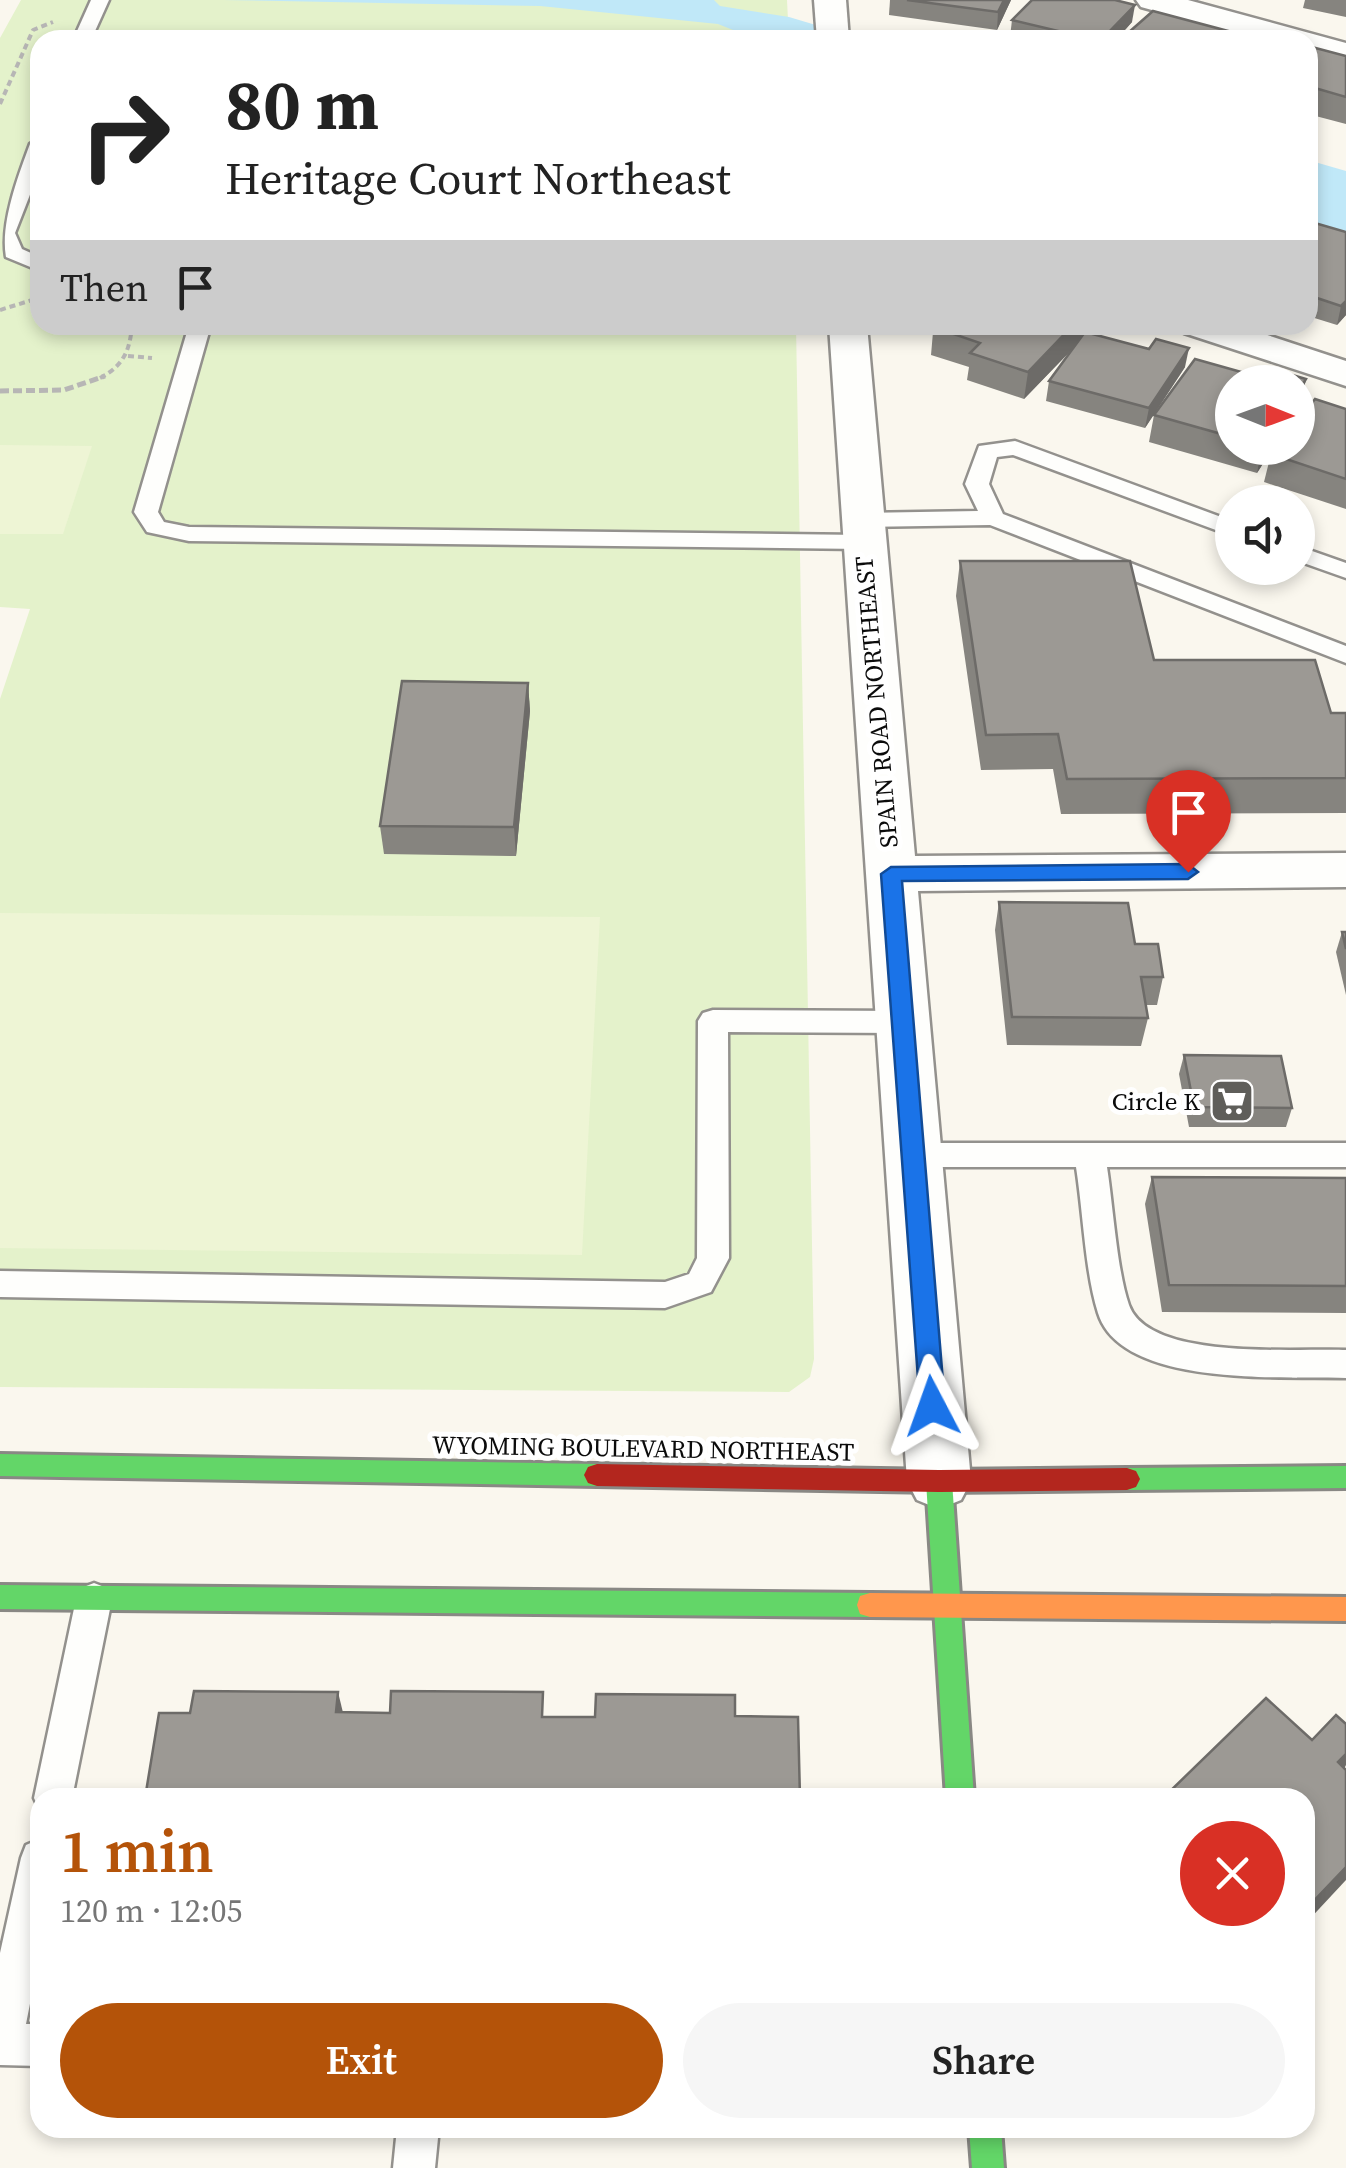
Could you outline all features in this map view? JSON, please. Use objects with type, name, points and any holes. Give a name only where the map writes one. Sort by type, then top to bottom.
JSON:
[{"type":"main road","name":"WYOMING BOULEVARD NORTHEAST","points":[[0,1465],[938,1481],[1346,1477]]},
{"type":"main road","name":"SPAIN ROAD NORTHEAST","points":[[938,1481],[959,1788]]},
{"type":"main road","points":[[0,1597],[1346,1609]]},
{"type":"main road","points":[[985,2138],[988,2168]]},
{"type":"street","points":[[830,0],[832,30]]},
{"type":"street","points":[[1152,0],[1262,30]]},
{"type":"street","points":[[1318,46],[1346,53]]},
{"type":"street","name":"SPAIN ROAD NORTHEAST","points":[[849,335],[938,1481]]},
{"type":"street","points":[[1228,335],[1346,374]]},
{"type":"street","points":[[891,874],[1346,870]]},
{"type":"lane","points":[[87,30],[98,6]]},
{"type":"lane","points":[[30,169],[4,233],[12,252],[30,260]]},
{"type":"lane","points":[[197,335],[146,512],[155,527],[189,534],[862,531],[994,518],[1346,655]]},
{"type":"lane","points":[[994,518],[977,484],[987,451],[1016,448],[1215,523]]},
{"type":"lane","points":[[1315,559],[1346,571]]},
{"type":"lane","points":[[0,1284],[665,1295],[700,1283],[713,1258],[713,1021],[903,1022]]},
{"type":"lane","points":[[914,1155],[1346,1155]]},
{"type":"lane","points":[[1090,1155],[1114,1313],[1142,1343],[1184,1358],[1346,1364]]},
{"type":"lane","points":[[55,1788],[94,1599]]},
{"type":"lane","points":[[30,1906],[1,2044],[30,2044]]},
{"type":"lane","points":[[414,2168],[417,2138]]},
{"type":"path","points":[[0,310],[30,302]]},
{"type":"path","points":[[2,393],[72,389],[113,371],[133,348],[132,335]]},
{"type":"green space","points":[[21,0],[787,0],[788,30],[30,30],[30,335],[796,335],[814,1359],[810,1377],[789,1392],[0,1387],[0,699],[30,609],[0,607],[0,38]]},
{"type":"green space","points":[[0,445],[92,446],[63,534],[0,534]]},
{"type":"green space","points":[[0,913],[600,917],[582,1255],[0,1248]]},
{"type":"water","points":[[223,0],[714,0],[720,6],[789,17],[833,30],[733,30],[718,24],[540,6]]},
{"type":"water","points":[[1318,163],[1346,171],[1346,237],[1318,228]]},
{"type":"building","points":[[907,0],[1004,0],[998,12]]},
{"type":"building","points":[[1032,0],[1115,0],[1135,5],[1111,30],[1054,30],[1012,20]]},
{"type":"building","points":[[1153,11],[1224,30],[1131,30]]},
{"type":"building","points":[[1318,49],[1346,56],[1346,97],[1318,89]]},
{"type":"building","points":[[1318,224],[1346,232],[1346,301],[1341,306],[1318,298]]},
{"type":"building","points":[[956,335],[1063,335],[1028,372],[970,353],[980,343]]},
{"type":"building","points":[[1083,335],[1149,349],[1156,339],[1189,348],[1149,408],[1049,381]]},
{"type":"building","points":[[1195,359],[1216,365],[1215,432],[1154,415]]},
{"type":"building","points":[[1315,399],[1346,409],[1346,479],[1304,465],[1315,465]]},
{"type":"building","points":[[960,561],[1130,561],[1154,660],[1315,660],[1331,713],[1346,713],[1346,778],[1067,779],[1058,734],[986,735]]},
{"type":"building","points":[[402,681],[528,683],[514,827],[380,826]]},
{"type":"building","points":[[999,902],[1128,903],[1135,944],[1158,944],[1163,977],[1141,977],[1148,1018],[1012,1017]]},
{"type":"building","points":[[1184,1055],[1281,1056],[1292,1108],[1194,1107]]},
{"type":"building","points":[[1152,1177],[1346,1178],[1346,1286],[1169,1285]]},
{"type":"building","points":[[194,1691],[338,1692],[336,1712],[390,1713],[391,1691],[543,1692],[542,1717],[595,1717],[596,1694],[735,1695],[735,1716],[798,1717],[800,1788],[147,1788],[159,1713],[190,1713]]},
{"type":"building","points":[[1266,1698],[1312,1740],[1336,1715],[1346,1724],[1346,1754],[1338,1762],[1346,1770],[1346,1867],[1315,1900],[1315,1788],[1173,1788]]},
{"type":"traffic: fast","points":[[0,1465],[597,1475]]},
{"type":"traffic: fast","points":[[1127,1479],[1346,1477]]},
{"type":"traffic: fast","points":[[939,1481],[959,1788]]},
{"type":"traffic: fast","points":[[0,1597],[870,1605]]},
{"type":"traffic: fast","points":[[986,2138],[988,2168]]},
{"type":"traffic: slow","points":[[870,1605],[1346,1609]]},
{"type":"traffic: jam","points":[[597,1475],[939,1481],[1127,1479]]},
{"type":"place","name":"Circle K","points":[[1232,1101]]},
{"type":"route","points":[[932,1406],[891,874],[1188,872]]}]
